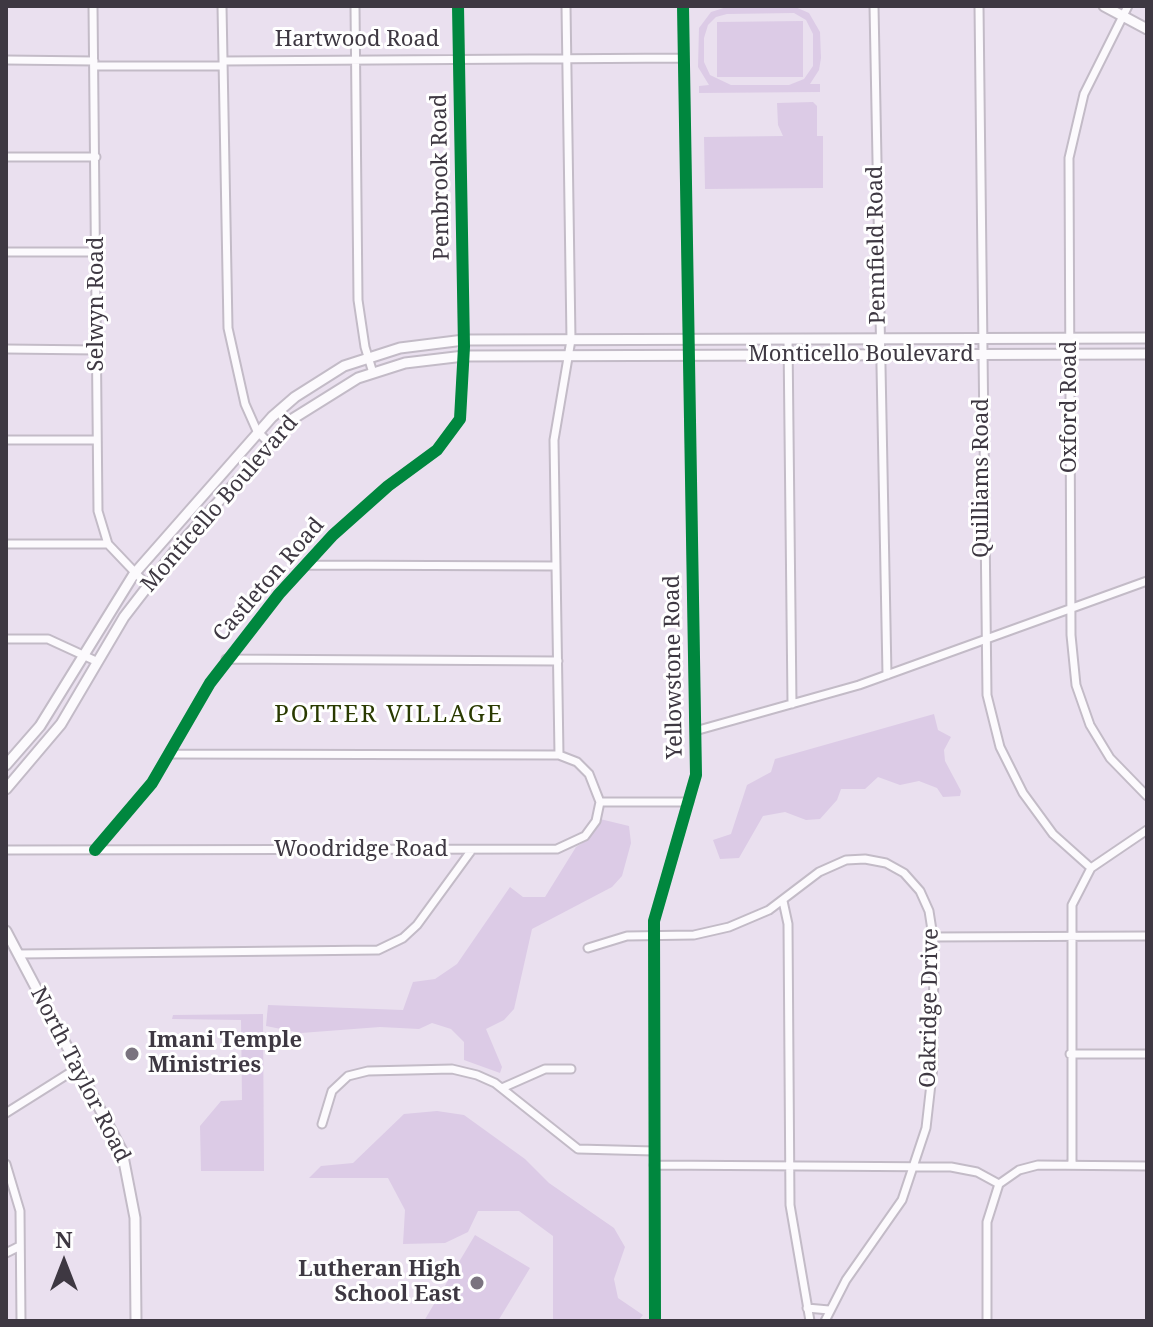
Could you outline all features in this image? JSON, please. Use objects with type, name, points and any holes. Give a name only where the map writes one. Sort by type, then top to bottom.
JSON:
[{"type":"main road","points":[[1104,6],[1147,29]]},
{"type":"main road","name":"Monticello Boulevard","points":[[6,789],[61,724],[147,585],[269,443],[317,401],[373,373],[464,348],[570,348],[689,339],[1147,338]]},
{"type":"main road","name":"Monticello Boulevard","points":[[6,765],[40,726],[134,574],[257,431],[319,380],[367,358],[412,345],[570,348],[689,355],[1147,354]]},
{"type":"main road","name":"North Taylor Road","points":[[6,931],[110,1125],[130,1181],[136,1230],[136,1321]]},
{"type":"street","name":"Selwyn Road","points":[[93,6],[98,511],[108,544],[147,585]]},
{"type":"street","points":[[222,6],[228,328],[237,381],[257,431],[269,443]]},
{"type":"street","points":[[355,6],[358,300],[367,358],[373,373]]},
{"type":"street","name":"Pembrook Road","points":[[458,6],[464,348]]},
{"type":"street","points":[[559,755],[555,431],[570,348],[566,6]]},
{"type":"street","name":"Yellowstone Road","points":[[655,1321],[653,936],[657,908],[696,775],[683,6]]},
{"type":"street","name":"Pennfield Road","points":[[874,6],[887,675]]},
{"type":"street","name":"Quilliams Road","points":[[979,6],[983,641],[988,705],[1004,757],[1043,822],[1091,868]]},
{"type":"street","name":"Oxford Road","points":[[1128,6],[1089,81],[1071,144],[1068,180],[1071,608],[1073,668],[1084,711],[1110,758],[1147,796]]},
{"type":"street","name":"Hartwood Road","points":[[6,60],[223,64],[355,59],[684,58]]},
{"type":"street","points":[[6,157],[96,157]]},
{"type":"street","points":[[6,252],[97,252]]},
{"type":"street","points":[[788,339],[792,704]]},
{"type":"street","name":"Castleton Road","points":[[95,850],[172,754],[226,659],[306,565],[333,535],[388,486],[437,450],[455,429],[463,409],[464,348]]},
{"type":"street","points":[[6,349],[97,350]]},
{"type":"street","points":[[6,440],[96,440]]},
{"type":"street","points":[[6,544],[108,544]]},
{"type":"street","points":[[306,565],[556,566]]},
{"type":"street","points":[[695,731],[887,675],[1147,581]]},
{"type":"street","points":[[6,639],[36,637],[98,662]]},
{"type":"street","points":[[226,659],[558,661]]},
{"type":"street","points":[[172,754],[559,755],[577,762],[589,774],[600,802],[689,802]]},
{"type":"street","name":"Woodridge Road","points":[[6,850],[471,851],[569,846],[590,830],[600,802]]},
{"type":"street","points":[[1072,1165],[1069,936],[1073,900],[1091,868],[1147,830]]},
{"type":"street","points":[[19,954],[378,950],[403,938],[417,925],[471,851]]},
{"type":"street","name":"Oakridge Drive","points":[[588,948],[621,937],[717,931],[783,901],[831,864],[854,859],[878,861],[904,873],[920,891],[929,911],[933,937],[933,1066],[926,1128],[916,1166],[895,1211],[829,1310],[825,1321]]},
{"type":"street","points":[[783,901],[788,924],[788,1166],[794,1239],[810,1321]]},
{"type":"street","points":[[933,937],[1147,936]]},
{"type":"street","points":[[1070,1054],[1147,1054]]},
{"type":"street","points":[[6,1113],[79,1067]]},
{"type":"street","points":[[322,1124],[332,1091],[354,1073],[452,1069],[477,1075],[502,1088],[556,1136],[578,1149],[654,1151]]},
{"type":"street","points":[[502,1088],[545,1069],[571,1069]]},
{"type":"street","points":[[6,1164],[20,1211],[21,1321]]},
{"type":"street","points":[[654,1165],[916,1166],[964,1169],[999,1184]]},
{"type":"street","points":[[987,1321],[987,1222],[999,1184],[1027,1167],[1147,1166]]},
{"type":"street","points":[[6,1253],[20,1246]]},
{"type":"street","points":[[807,1308],[829,1310]]},
{"type":"shaded area","points":[[730,6],[793,6],[809,13],[820,32],[821,58],[819,70],[810,84],[820,84],[820,92],[699,93],[699,86],[709,85],[698,67],[699,28],[711,12]],"holes":[[[794,13],[806,20],[813,34],[813,66],[804,79],[789,85],[731,85],[710,75],[704,62],[704,38],[708,25],[716,17],[727,14]]]},
{"type":"shaded area","points":[[803,21],[803,77],[717,77],[717,22]]},
{"type":"shaded area","points":[[813,102],[817,106],[817,136],[823,136],[823,188],[705,189],[704,137],[783,136],[778,125],[777,103]]},
{"type":"shaded area","points":[[934,714],[938,730],[951,737],[944,750],[945,761],[961,791],[960,796],[943,797],[937,788],[919,781],[900,785],[878,777],[865,789],[841,789],[837,800],[820,819],[806,820],[785,812],[763,816],[739,858],[720,859],[713,840],[731,834],[747,785],[771,772],[775,759]]},
{"type":"shaded area","points":[[600,819],[629,826],[631,843],[622,876],[612,887],[532,929],[514,1009],[504,1020],[486,1029],[502,1067],[500,1073],[464,1060],[464,1042],[451,1029],[432,1023],[419,1029],[380,1027],[301,1033],[266,1026],[268,1005],[403,1010],[413,982],[435,979],[457,964],[510,887],[523,897],[545,897],[576,847],[589,839]]},
{"type":"shaded area","points":[[263,1014],[264,1171],[201,1171],[200,1126],[221,1101],[242,1100],[241,1020],[172,1019],[173,1015]]},
{"type":"shaded area","points":[[437,1111],[464,1115],[525,1159],[549,1183],[614,1228],[625,1247],[614,1279],[618,1298],[643,1315],[638,1321],[553,1321],[553,1236],[519,1211],[478,1211],[468,1232],[445,1243],[403,1244],[405,1210],[388,1178],[309,1178],[321,1166],[353,1163],[404,1114]]},
{"type":"shaded area","points":[[475,1235],[530,1268],[498,1321],[424,1321]]},
{"type":"cycle path","points":[[95,850],[152,783],[210,683],[279,594],[333,535],[388,486],[437,450],[460,419],[464,347],[458,6]]},
{"type":"cycle path","points":[[655,1321],[654,921],[696,775],[683,6]]},
{"type":"place","name":"Imani Temple Ministries","points":[[132,1054]]},
{"type":"place","name":"Lutheran High School East","points":[[477,1283]]},
{"type":"district","name":"POTTER VILLAGE","points":[[389,715]]}]
